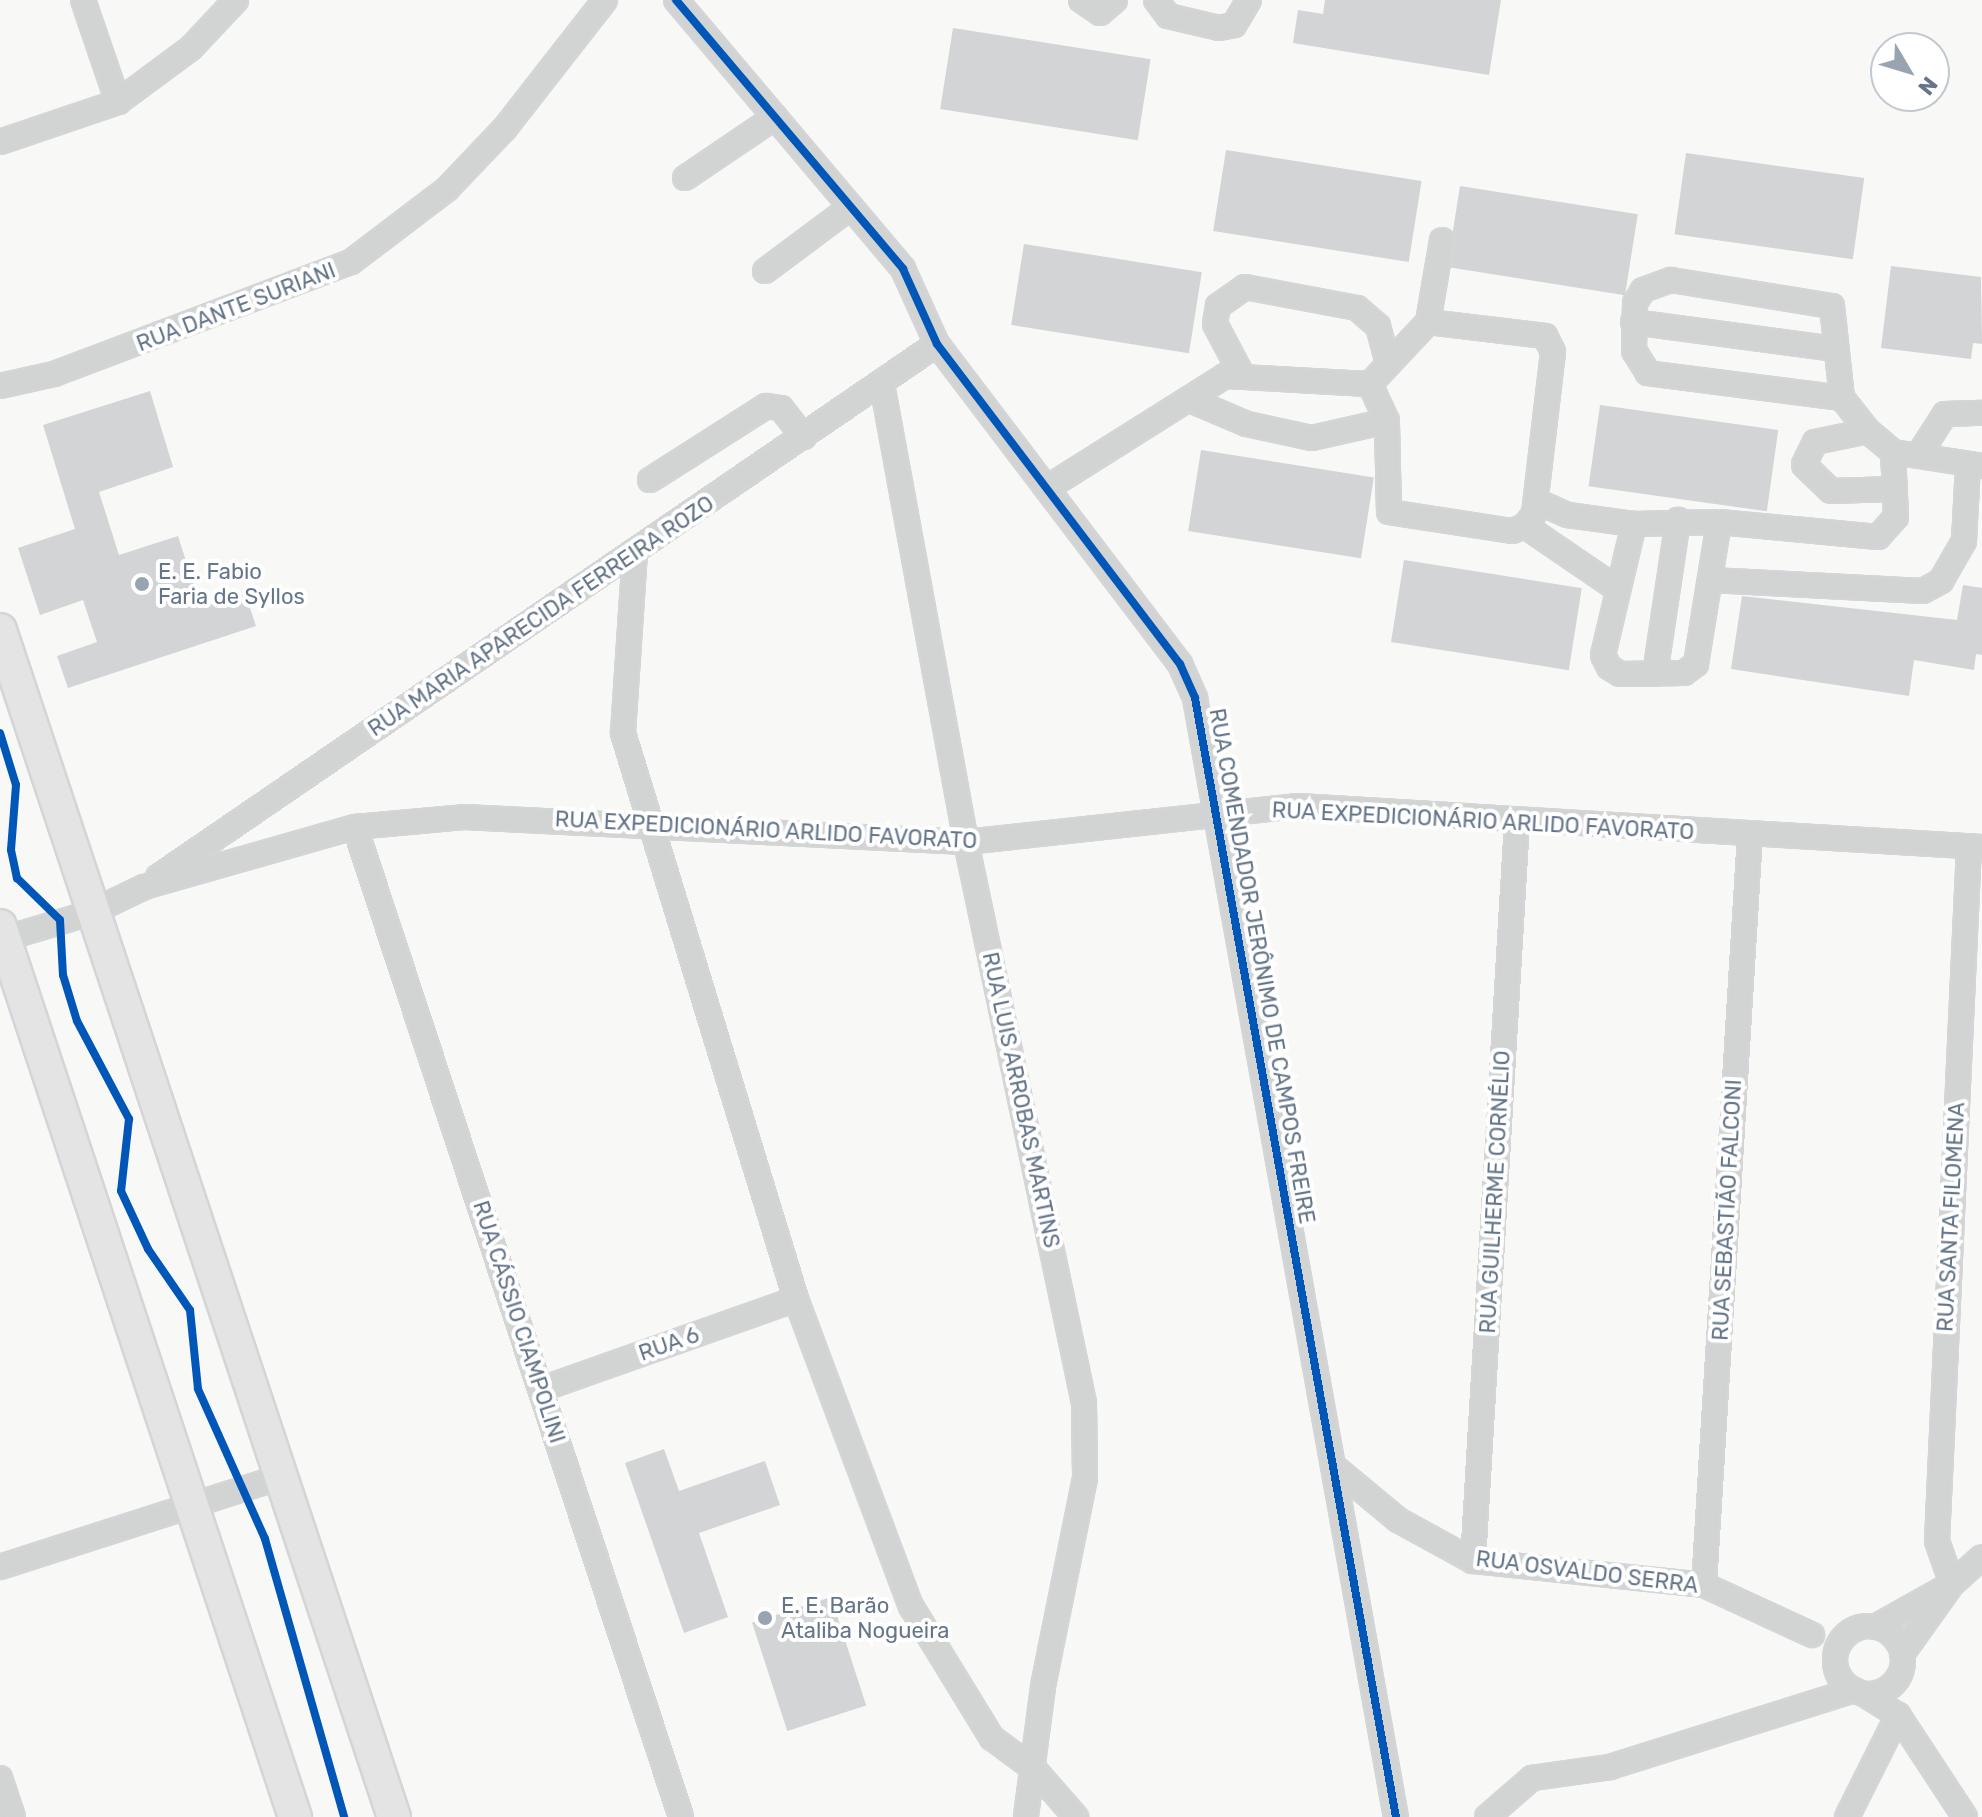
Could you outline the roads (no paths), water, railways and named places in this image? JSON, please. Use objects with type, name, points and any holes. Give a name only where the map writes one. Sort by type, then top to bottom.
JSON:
[{"type":"street","points":[[83,0],[118,102]]},
{"type":"street","points":[[0,142],[118,102],[191,48],[236,0]]},
{"type":"street","name":"RUA DANTE SURIANI","points":[[0,386],[110,355],[351,262],[447,189],[505,128],[605,0]]},
{"type":"street","name":"RUA COMENDADOR JERÔNIMO DE CAMPOS FREIRE","points":[[676,0],[903,269],[937,344],[1180,664],[1195,698],[1218,812],[1396,1817]]},
{"type":"street","points":[[1081,0],[1100,13],[1115,0]]},
{"type":"street","points":[[1156,0],[1168,16],[1219,28],[1234,25],[1249,0]]},
{"type":"street","points":[[685,178],[775,117]]},
{"type":"street","points":[[765,271],[851,207]]},
{"type":"street","points":[[1370,384],[1428,322],[1442,240]]},
{"type":"street","points":[[1711,580],[1923,591],[1941,581],[1964,541],[1975,465],[1893,452],[1868,431],[1842,398],[1836,349],[1837,315],[1822,302],[1671,280],[1643,290],[1633,322],[1634,351],[1648,373],[1842,398]]},
{"type":"street","points":[[1243,377],[1215,324],[1218,306],[1245,287],[1357,308],[1378,326],[1388,364]]},
{"type":"street","points":[[1370,384],[1387,421],[1389,512],[1512,531],[1525,526],[1536,501],[1552,364],[1545,336],[1428,322]]},
{"type":"street","points":[[1633,322],[1836,349]]},
{"type":"street","name":"RUA MARIA APARECIDA FERREIRA ROZO","points":[[144,887],[937,344]]},
{"type":"street","points":[[1047,488],[1225,376],[1370,384]]},
{"type":"street","name":"RUA LUIS ARROBAS MARTINS","points":[[882,384],[966,842],[1084,1403],[1085,1478],[1026,1817]]},
{"type":"street","points":[[1188,399],[1247,424],[1312,438],[1387,421]]},
{"type":"street","points":[[650,480],[766,406],[781,408],[804,437]]},
{"type":"street","points":[[1918,456],[1945,414],[1982,413]]},
{"type":"street","points":[[1868,431],[1815,442],[1804,465],[1831,491],[1894,489]]},
{"type":"street","points":[[1536,501],[1568,515],[1634,524],[1678,520],[1719,522],[1878,537],[1894,526],[1893,452]]},
{"type":"street","points":[[1655,674],[1678,520]]},
{"type":"street","points":[[1634,524],[1616,588],[1603,655],[1620,674],[1684,673],[1696,664],[1719,522]]},
{"type":"street","points":[[1525,526],[1616,588]]},
{"type":"street","points":[[635,552],[623,733],[796,1299],[911,1606],[992,1738],[1034,1769],[1076,1817]]},
{"type":"street","points":[[0,630],[90,913],[394,1817]]},
{"type":"street","name":"RUA EXPEDICIONÁRIO ARLIDO FAVORATO","points":[[1,935],[90,913],[144,887],[355,827],[464,817],[650,822],[966,842],[1218,812],[1298,806],[1517,822],[1976,847]]},
{"type":"street","name":"RUA GUILHERME CORNÉLIO","points":[[1473,1561],[1517,822]]},
{"type":"street","name":"RUA CÁSSIO CIAMPOLINI","points":[[355,827],[681,1817]]},
{"type":"street","name":"RUA SEBASTIÃO FALCONI","points":[[1704,1585],[1750,835]]},
{"type":"street","name":"RUA SANTA FILOMENA","points":[[1952,1584],[1937,1541],[1976,847]]},
{"type":"street","points":[[1,935],[194,1505],[295,1817]]},
{"type":"street","name":"RUA 6","points":[[542,1389],[796,1299]]},
{"type":"street","name":"RUA OSVALDO SERRA","points":[[1333,1466],[1398,1520],[1473,1561],[1704,1585],[1812,1635],[1847,1635]]},
{"type":"street","points":[[0,1567],[281,1477]]},
{"type":"street","points":[[1847,1817],[1898,1715],[1894,1682],[1902,1654],[1952,1584],[1982,1557]]},
{"type":"street","points":[[1805,1702],[1835,1664],[1847,1635],[1875,1627],[1952,1584]]},
{"type":"street","points":[[1875,1627],[1890,1633],[1902,1654]]},
{"type":"street","name":"RUA OSVALDO SERRA","points":[[1812,1635],[1835,1664]]},
{"type":"street","points":[[1835,1664],[1859,1692],[1898,1715],[1965,1817]]},
{"type":"street","points":[[1487,1817],[1532,1778],[1610,1767],[1805,1702],[1894,1682]]},
{"type":"street","points":[[0,1778],[13,1817]]},
{"type":"place","name":"E. E. Fabio Faria de Syllos","points":[[142,584]]},
{"type":"place","name":"E. E. Barão Ataliba Nogueira","points":[[765,1618]]}]
